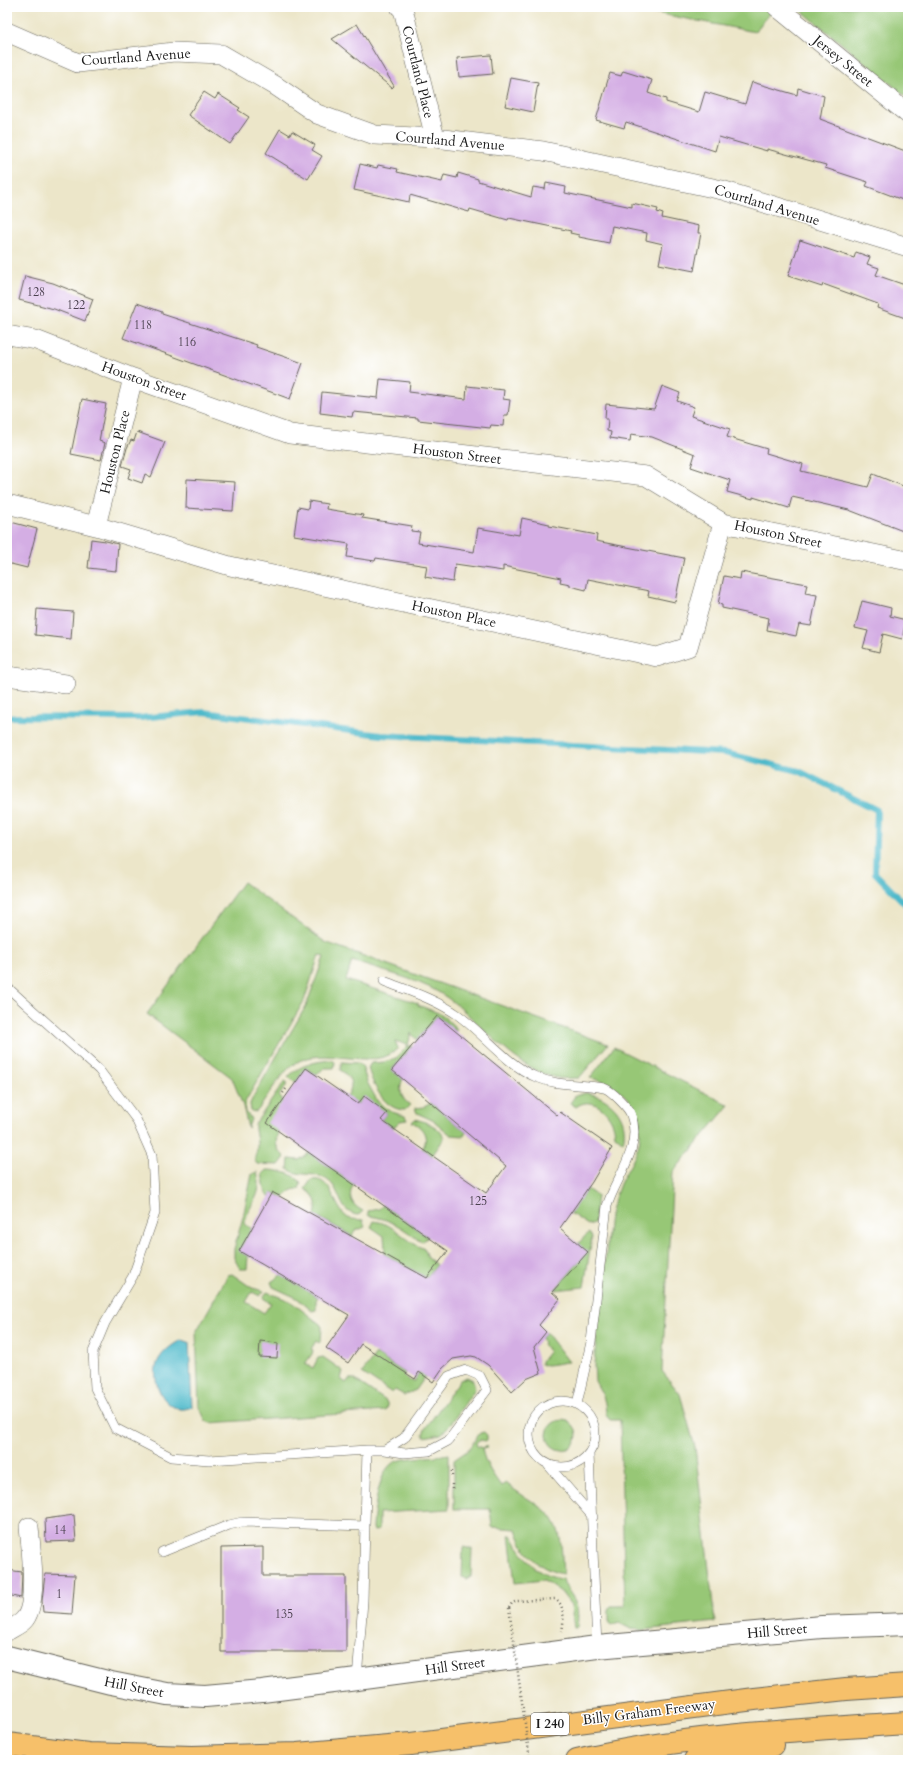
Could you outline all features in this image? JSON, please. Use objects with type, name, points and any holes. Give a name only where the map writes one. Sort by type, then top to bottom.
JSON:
[{"type":"highway","points":[[846,1689],[908,1676]]},
{"type":"highway","name":"Billy Graham Freeway","points":[[7,1744],[88,1754],[192,1757],[297,1754],[411,1744],[613,1716],[846,1689],[908,1685]]},
{"type":"highway","points":[[577,1760],[660,1744],[737,1735],[908,1723]]},
{"type":"highway","points":[[695,1760],[768,1746],[848,1727]]},
{"type":"street","name":"Courtland Place","points":[[400,7],[403,9],[435,138]]},
{"type":"street","name":"Jersey Street","points":[[777,7],[908,114]]},
{"type":"street","name":"Courtland Avenue","points":[[7,32],[78,63],[174,52],[221,54],[276,86],[317,114],[375,135],[435,138],[543,151],[722,190],[908,247]]},
{"type":"street","name":"Houston Street","points":[[7,335],[36,340],[133,378],[290,434],[646,476],[723,523],[908,561]]},
{"type":"street","name":"Houston Place","points":[[96,526],[133,378]]},
{"type":"street","name":"Houston Place","points":[[7,504],[96,526],[230,566],[657,656],[688,648],[723,523]]},
{"type":"street","points":[[7,676],[66,684]]},
{"type":"street","points":[[7,1631],[24,1621],[31,1606],[33,1584],[29,1527]]},
{"type":"street","name":"Hill Street","points":[[7,1656],[112,1683],[167,1694],[205,1696],[262,1691],[357,1679],[597,1646],[822,1627],[908,1624]]},
{"type":"lane","points":[[384,981],[437,1001],[459,1015],[506,1057],[531,1075],[551,1083],[605,1088],[618,1098],[631,1113],[634,1128],[633,1144],[626,1165],[612,1190],[607,1206],[591,1342],[577,1404]]},
{"type":"lane","points":[[7,987],[99,1070],[136,1119],[152,1156],[155,1214],[133,1276],[106,1323],[93,1352],[95,1388],[115,1428],[171,1457],[209,1460],[367,1450],[385,1450],[404,1453],[429,1451],[448,1441],[487,1390],[480,1376],[466,1370],[449,1376],[404,1438],[385,1450]]},
{"type":"lane","points":[[548,1465],[559,1468],[571,1467],[581,1462],[589,1454],[594,1444],[595,1432],[593,1421],[586,1411],[577,1404],[566,1401],[555,1402],[546,1405],[537,1411],[529,1430],[531,1445],[539,1458],[548,1465],[593,1517]]},
{"type":"lane","points":[[357,1679],[363,1601],[367,1450]]},
{"type":"lane","points":[[589,1454],[593,1517],[597,1646]]},
{"type":"lane","points":[[162,1552],[229,1525],[242,1522],[365,1526]]},
{"type":"path","points":[[284,1093],[286,1089]]},
{"type":"path","points":[[452,1471],[452,1478]]},
{"type":"path","points":[[452,1484],[452,1492]]},
{"type":"path","points":[[530,1760],[509,1608],[512,1603],[517,1601],[556,1599],[562,1606],[562,1633]]},
{"type":"green space","points":[[625,7],[774,7],[755,32]]},
{"type":"green space","points":[[797,7],[908,7],[908,98]]},
{"type":"green space","points":[[243,882],[325,942],[608,1044],[579,1078],[558,1078],[541,1073],[510,1053],[455,1003],[440,993],[409,979],[352,961],[346,980],[418,1003],[418,1005],[441,1014],[457,1029],[456,1031],[437,1016],[417,1040],[411,1033],[408,1045],[395,1041],[398,1048],[388,1055],[376,1059],[320,1056],[306,1058],[294,1064],[279,1079],[256,1112],[251,1111],[250,1104],[253,1097],[306,1006],[324,957],[319,955],[304,1001],[245,1102],[246,1112],[251,1119],[248,1128],[243,1106],[232,1078],[147,1014]]},
{"type":"green space","points":[[408,1046],[412,1046],[392,1070],[403,1079],[401,1082],[401,1093],[404,1100],[410,1105],[405,1110],[391,1106],[385,1101],[376,1089],[368,1068],[371,1063],[384,1062],[396,1058]]},
{"type":"green space","points":[[614,1047],[729,1105],[673,1172],[662,1371],[680,1394],[695,1447],[715,1622],[643,1630],[631,1629],[619,1623],[611,1626],[609,1624],[609,1608],[611,1606],[625,1606],[620,1420],[610,1420],[606,1414],[603,1396],[595,1381],[594,1364],[611,1210],[620,1184],[636,1154],[640,1134],[636,1113],[626,1096],[610,1084],[590,1078]]},
{"type":"green space","points":[[332,1060],[335,1062],[334,1068],[324,1068],[317,1075],[306,1068],[296,1082],[288,1077],[297,1069],[308,1064]]},
{"type":"green space","points":[[342,1062],[358,1063],[362,1066],[367,1082],[378,1102],[392,1112],[405,1116],[407,1120],[400,1121],[393,1128],[381,1120],[387,1113],[364,1097],[358,1104],[347,1096],[351,1085],[349,1078],[340,1070]]},
{"type":"green space","points":[[285,1081],[288,1083],[279,1096],[283,1100],[276,1143],[278,1150],[285,1157],[279,1165],[257,1164],[255,1160],[257,1145],[255,1124]]},
{"type":"green space","points":[[586,1093],[602,1098],[616,1109],[623,1124],[623,1142],[615,1135],[611,1121],[602,1109],[590,1103],[583,1103],[576,1107],[570,1103],[575,1096]]},
{"type":"green space","points":[[431,1103],[466,1132],[464,1136],[451,1135],[434,1121],[417,1113],[415,1108],[424,1107]]},
{"type":"green space","points":[[415,1119],[428,1123],[436,1128],[444,1138],[432,1156],[422,1149],[425,1137],[422,1130],[412,1122]]},
{"type":"green space","points":[[309,1153],[354,1184],[351,1192],[351,1199],[359,1209],[363,1211],[360,1214],[357,1215],[351,1213],[343,1206],[334,1186],[325,1178],[292,1172],[288,1169],[289,1159],[299,1160]]},
{"type":"green space","points":[[266,1170],[280,1171],[290,1174],[301,1183],[299,1189],[290,1191],[284,1198],[273,1192],[270,1196],[266,1194],[262,1174]]},
{"type":"green space","points":[[257,1172],[259,1188],[255,1200],[246,1217],[245,1224],[252,1229],[239,1251],[248,1256],[247,1269],[240,1269],[234,1258],[234,1249],[243,1217],[252,1174]]},
{"type":"green space","points":[[311,1180],[318,1180],[324,1183],[343,1213],[350,1219],[363,1220],[365,1227],[355,1231],[352,1236],[315,1215],[316,1204],[314,1197],[305,1189]]},
{"type":"green space","points":[[587,1189],[597,1196],[594,1223],[588,1225],[570,1213]]},
{"type":"green space","points":[[383,1205],[428,1237],[422,1242],[395,1224],[383,1219],[369,1216],[368,1211],[379,1209]]},
{"type":"green space","points":[[374,1221],[388,1225],[418,1246],[425,1249],[428,1258],[437,1265],[427,1278],[384,1254],[384,1236],[371,1227]]},
{"type":"green space","points":[[589,1233],[592,1237],[584,1287],[555,1290],[587,1252],[578,1244]]},
{"type":"green space","points":[[232,1274],[252,1288],[264,1291],[260,1296],[252,1292],[246,1302],[264,1313],[271,1303],[263,1298],[267,1292],[290,1301],[320,1324],[322,1327],[321,1341],[319,1343],[316,1341],[311,1349],[313,1350],[312,1354],[305,1364],[313,1368],[318,1358],[323,1357],[343,1371],[341,1379],[346,1383],[349,1379],[354,1379],[386,1401],[388,1406],[386,1411],[210,1423],[206,1421],[199,1407],[196,1332],[228,1275]]},
{"type":"green space","points":[[281,1275],[318,1297],[316,1300],[316,1310],[312,1311],[297,1298],[273,1287],[271,1282]]},
{"type":"green space","points":[[546,1332],[569,1362],[547,1365],[541,1364],[541,1361],[549,1351],[541,1339]]},
{"type":"green space","points":[[376,1354],[405,1373],[403,1375],[410,1381],[414,1381],[420,1371],[435,1363],[416,1390],[404,1395],[395,1390],[392,1393],[362,1373]]},
{"type":"green space","points":[[467,1377],[473,1380],[475,1389],[447,1429],[441,1434],[424,1437],[423,1434],[425,1429],[460,1380]]},
{"type":"green space","points":[[562,1420],[568,1421],[576,1429],[576,1441],[568,1449],[562,1450],[556,1449],[548,1441],[547,1435],[548,1429],[556,1421]]},
{"type":"green space","points":[[484,1432],[487,1435],[487,1441],[479,1440],[476,1443],[477,1446],[482,1448],[487,1446],[487,1448],[482,1449],[485,1460],[501,1486],[506,1483],[542,1508],[549,1514],[558,1529],[563,1574],[546,1568],[533,1559],[519,1538],[516,1529],[492,1527],[490,1509],[454,1509],[454,1460],[467,1451],[480,1433]]},
{"type":"green space","points":[[449,1454],[449,1509],[379,1513],[379,1530],[374,1531],[374,1511],[378,1490],[385,1471],[397,1461],[403,1459]]},
{"type":"green space","points":[[509,1535],[511,1535],[531,1564],[538,1570],[545,1575],[563,1579],[565,1586],[572,1596],[577,1608],[577,1628],[574,1628],[571,1605],[561,1592],[544,1580],[515,1583]]},
{"type":"green space","points":[[463,1547],[472,1549],[471,1576],[466,1579],[462,1577]]},
{"type":"water","points":[[181,1340],[189,1342],[192,1407],[183,1409],[174,1407],[164,1398],[160,1392],[155,1373],[159,1358],[169,1348]]},
{"type":"building","points":[[357,24],[394,86],[392,88],[332,39]]},
{"type":"building","points":[[491,55],[493,74],[459,77],[457,58]]},
{"type":"building","points":[[623,71],[652,80],[648,93],[666,99],[666,102],[699,112],[705,92],[745,104],[752,82],[797,95],[798,88],[824,96],[820,119],[908,152],[908,202],[866,186],[868,182],[825,168],[826,165],[767,149],[767,151],[719,137],[715,151],[626,122],[624,128],[596,120],[610,73],[621,76]]},
{"type":"building","points":[[511,78],[538,83],[533,112],[505,106]]},
{"type":"building","points":[[204,92],[215,99],[218,94],[240,108],[238,110],[249,117],[230,144],[188,115]]},
{"type":"building","points":[[280,129],[290,135],[292,131],[315,145],[312,150],[322,156],[308,179],[266,153]]},
{"type":"building","points":[[360,164],[377,168],[378,165],[398,169],[397,172],[442,182],[444,175],[457,178],[458,173],[478,179],[478,181],[531,197],[533,187],[545,189],[546,183],[566,187],[565,193],[632,207],[632,203],[658,209],[657,212],[663,214],[662,218],[699,226],[698,233],[701,233],[694,271],[659,264],[663,244],[646,240],[647,233],[612,226],[609,243],[579,237],[579,235],[570,233],[571,231],[509,218],[508,220],[470,209],[469,212],[410,195],[409,202],[354,190]]},
{"type":"building","points":[[800,240],[854,258],[856,252],[870,257],[867,264],[879,268],[876,275],[908,286],[908,319],[877,308],[878,304],[823,284],[822,287],[788,276]]},
{"type":"building","points":[[25,276],[53,283],[93,299],[85,321],[54,309],[19,300]]},
{"type":"building","points":[[137,303],[162,312],[162,314],[257,345],[256,347],[303,363],[290,399],[123,338]]},
{"type":"building","points":[[380,379],[410,382],[409,392],[466,399],[467,386],[504,390],[503,399],[510,400],[508,415],[504,415],[503,426],[491,425],[490,428],[418,420],[418,418],[353,412],[352,417],[320,413],[322,392],[378,398]]},
{"type":"building","points":[[662,386],[680,393],[677,401],[694,407],[691,416],[730,429],[727,437],[767,449],[766,453],[803,464],[801,471],[868,487],[873,474],[908,488],[908,533],[849,510],[792,497],[789,508],[753,497],[753,499],[727,492],[730,480],[691,467],[695,454],[652,437],[631,434],[630,441],[610,438],[611,432],[607,431],[608,419],[605,419],[606,404],[654,409]]},
{"type":"building","points":[[82,399],[106,404],[99,441],[105,443],[101,460],[71,454]]},
{"type":"building","points":[[137,432],[165,442],[151,477],[145,474],[142,483],[128,478],[131,469],[122,466],[127,448],[131,440],[134,441]]},
{"type":"building","points":[[187,479],[235,482],[233,511],[186,508]]},
{"type":"building","points":[[309,501],[327,504],[326,509],[363,515],[362,518],[412,526],[411,531],[420,532],[418,543],[474,552],[478,528],[519,535],[522,518],[549,524],[549,526],[597,535],[596,541],[684,558],[675,602],[648,596],[649,591],[588,579],[586,590],[560,582],[561,578],[503,566],[503,571],[455,564],[453,582],[425,577],[427,566],[376,558],[375,561],[347,557],[349,544],[294,535],[298,507],[308,509]]},
{"type":"building","points":[[7,521],[37,529],[27,568],[7,563]]},
{"type":"building","points":[[91,539],[118,544],[116,571],[88,568]]},
{"type":"building","points":[[741,572],[807,584],[805,593],[817,595],[811,626],[799,624],[796,636],[767,630],[769,618],[722,608],[722,605],[718,604],[724,576],[740,579]]},
{"type":"building","points":[[862,601],[891,608],[890,616],[906,620],[902,639],[883,634],[879,652],[863,648],[868,631],[855,628]]},
{"type":"building","points":[[37,609],[73,612],[71,639],[35,635]]},
{"type":"building","points":[[437,1016],[557,1115],[560,1112],[612,1148],[592,1182],[560,1228],[588,1252],[552,1292],[560,1299],[539,1325],[546,1332],[534,1347],[541,1373],[526,1379],[512,1392],[488,1365],[476,1357],[471,1356],[453,1359],[442,1369],[433,1382],[419,1372],[415,1379],[361,1344],[348,1363],[326,1348],[349,1315],[239,1251],[272,1192],[427,1278],[448,1251],[267,1123],[306,1068],[358,1104],[364,1096],[387,1113],[381,1120],[486,1193],[506,1166],[392,1070]]},
{"type":"building","points":[[260,1341],[278,1343],[277,1358],[259,1357]]},
{"type":"building","points":[[74,1515],[76,1541],[46,1542],[45,1519]]},
{"type":"building","points":[[263,1547],[263,1576],[346,1576],[346,1652],[221,1652],[221,1548]]},
{"type":"building","points":[[7,1570],[22,1572],[21,1598],[7,1595]]},
{"type":"building","points":[[45,1574],[75,1575],[72,1614],[43,1612],[42,1601]]},
{"type":"waterway","points":[[7,717],[139,718],[204,712],[381,735],[725,753],[799,771],[877,810],[875,873],[908,907]]}]
